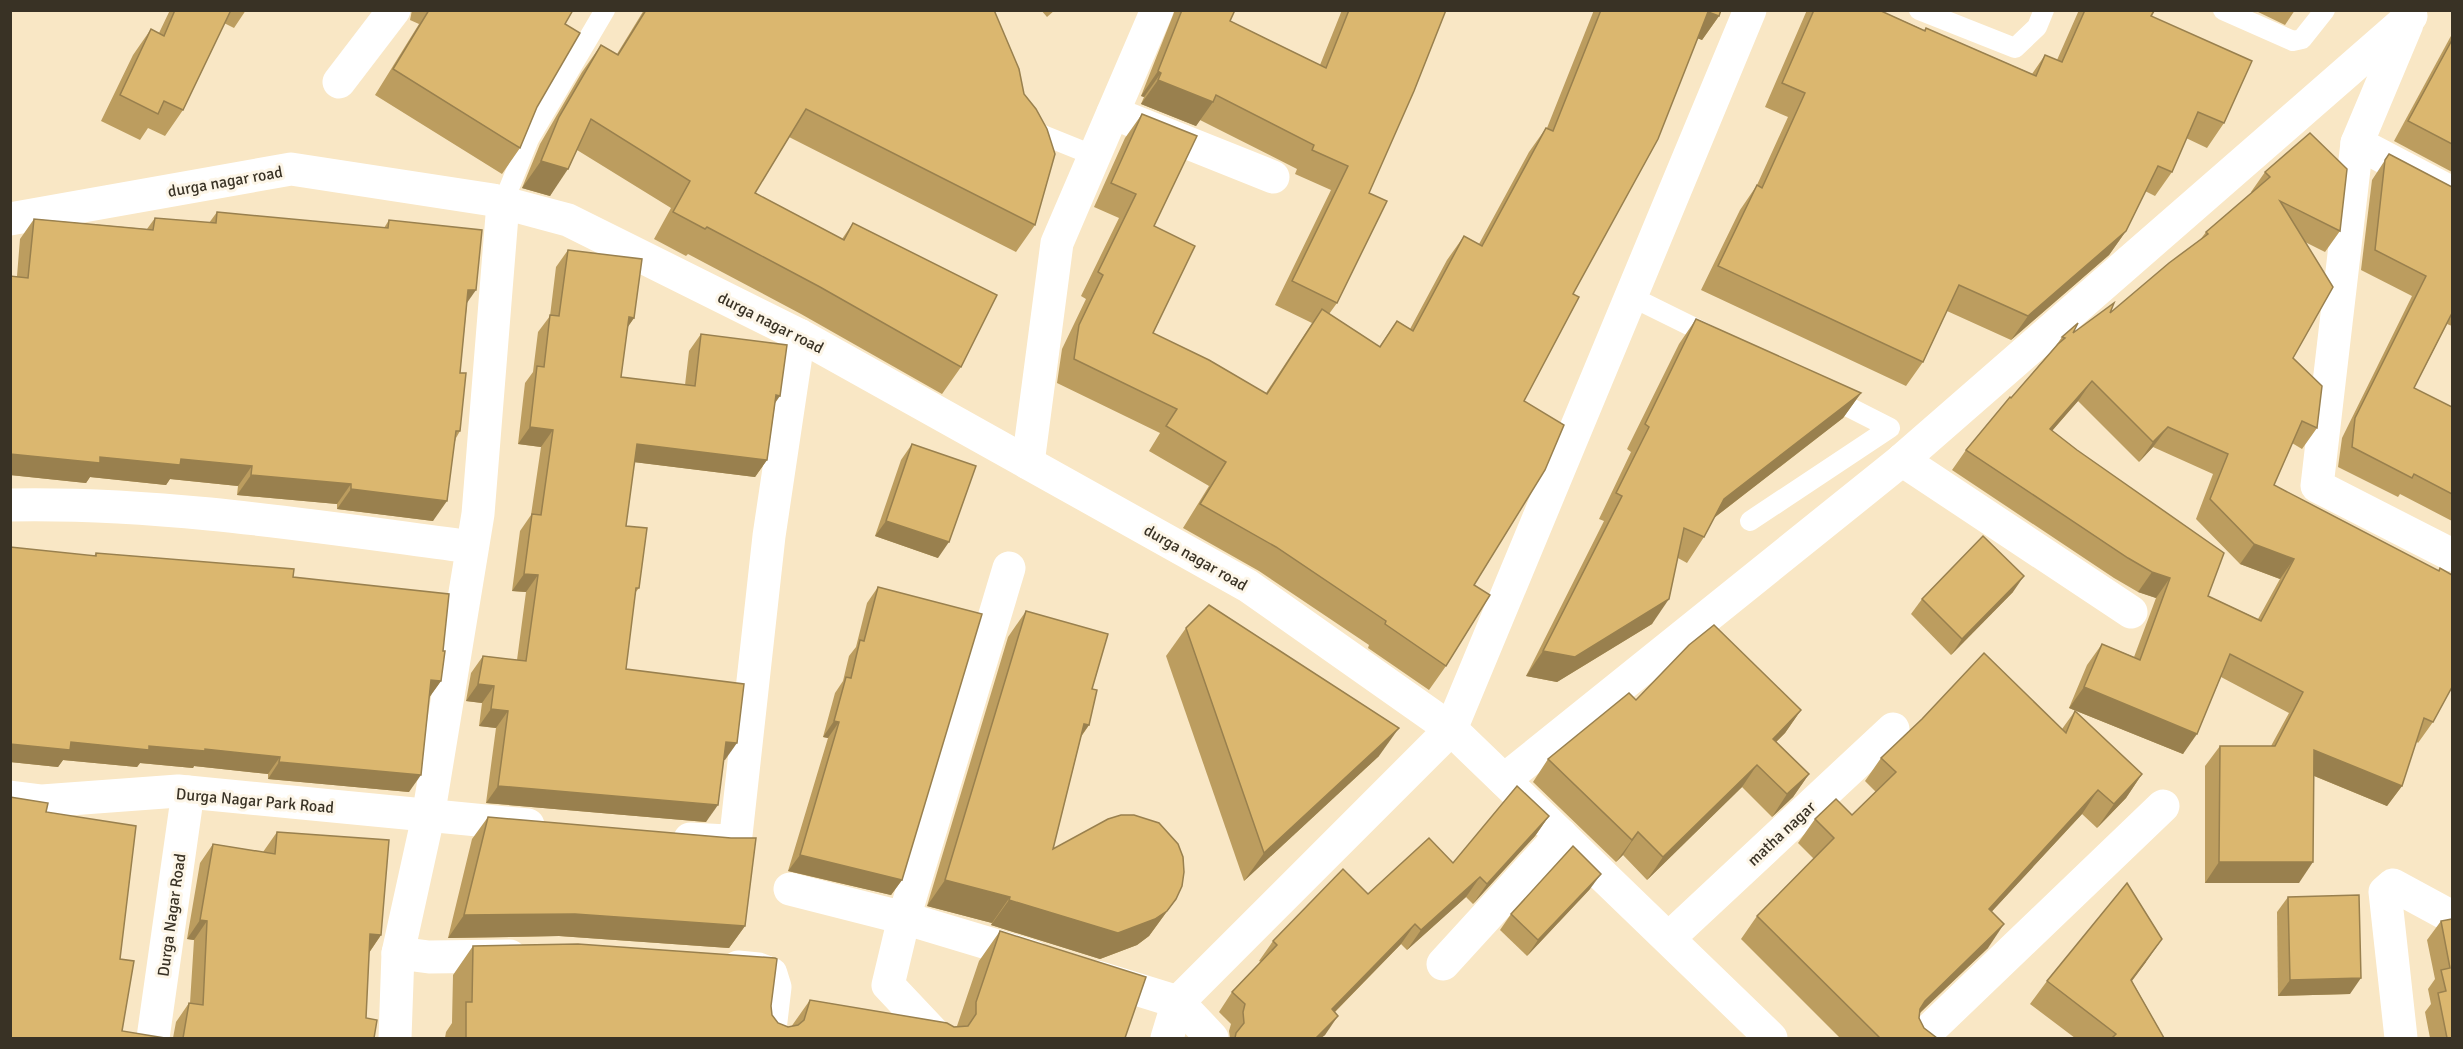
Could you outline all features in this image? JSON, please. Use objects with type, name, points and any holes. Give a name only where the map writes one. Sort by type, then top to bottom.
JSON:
[{"type":"street","points":[[339,82],[394,10]]},
{"type":"street","points":[[1028,463],[1058,243],[1157,10]]},
{"type":"street","points":[[1167,1038],[1178,1002],[1451,729],[1750,10]]},
{"type":"street","points":[[2411,13],[2357,143],[2316,486],[2452,555]]},
{"type":"street","points":[[1504,780],[1902,460],[2411,13]]},
{"type":"street","points":[[1113,113],[1273,177]]},
{"type":"street","points":[[2357,143],[2452,193]]},
{"type":"street","name":"durga nagar road","points":[[10,219],[291,169],[503,203],[568,220],[799,335],[1248,586],[1451,729],[1771,1038]]},
{"type":"street","points":[[395,1038],[398,953],[428,817],[478,514],[503,203]]},
{"type":"street","points":[[658,836],[728,841],[736,835],[769,536],[799,335]]},
{"type":"street","points":[[1902,460],[2131,612]]},
{"type":"street","points":[[10,505],[57,504],[248,518],[472,547]]},
{"type":"street","points":[[938,1038],[888,985],[904,918],[1009,568]]},
{"type":"street","name":"matha nagar","points":[[1669,938],[1893,729]]},
{"type":"street","name":"Durga Nagar Park Road","points":[[10,797],[42,801],[188,792],[428,817],[552,827]]},
{"type":"street","name":"Durga Nagar Road","points":[[153,1038],[188,792]]},
{"type":"street","points":[[1921,1038],[2163,806]]},
{"type":"street","points":[[1443,964],[1561,835]]},
{"type":"street","points":[[2401,1038],[2385,892],[2393,885],[2452,917]]},
{"type":"street","points":[[790,889],[904,918],[1178,1002],[1212,1038]]},
{"type":"street","points":[[398,953],[429,957],[534,956]]},
{"type":"street","points":[[711,966],[758,969],[771,974],[775,987],[769,1038]]},
{"type":"lane","points":[[503,203],[530,137],[605,10]]},
{"type":"lane","points":[[1919,10],[2015,48],[2037,27],[2044,10]]},
{"type":"lane","points":[[2223,10],[2293,41],[2302,39],[2325,10]]},
{"type":"lane","points":[[1013,111],[1018,121],[1028,129],[1095,156]]},
{"type":"lane","points":[[1632,297],[1732,347]]},
{"type":"lane","points":[[1750,521],[1890,428],[1806,385]]},
{"type":"building","points":[[175,10],[231,10],[183,110],[164,101],[158,114],[120,95],[151,29],[164,36]]},
{"type":"building","points":[[429,10],[573,10],[565,24],[580,33],[537,107],[520,148],[393,69]]},
{"type":"building","points":[[646,10],[994,10],[1019,69],[1024,94],[1047,129],[1055,154],[1035,225],[806,109],[755,193],[844,240],[853,223],[997,295],[961,367],[820,287],[707,227],[705,229],[673,212],[690,181],[591,119],[568,169],[541,161],[559,117],[601,45],[618,55]]},
{"type":"building","points":[[1182,10],[1235,10],[1230,21],[1326,68],[1349,10],[1446,10],[1414,91],[1369,193],[1387,201],[1337,303],[1292,281],[1348,166],[1312,150],[1314,145],[1216,95],[1213,102],[1158,80],[1161,73],[1158,71]]},
{"type":"building","points":[[1601,10],[1721,10],[1719,16],[1708,12],[1658,139],[1573,294],[1579,297],[1524,401],[1564,425],[1545,470],[1474,585],[1490,595],[1446,666],[1385,624],[1386,621],[1276,547],[1200,504],[1226,462],[1166,426],[1177,409],[1074,359],[1079,325],[1103,275],[1098,272],[1136,194],[1111,183],[1142,114],[1197,136],[1154,226],[1195,246],[1153,333],[1209,360],[1267,394],[1322,309],[1380,347],[1397,321],[1413,331],[1464,236],[1482,246],[1546,128],[1553,131]]},
{"type":"building","points":[[1814,10],[1879,10],[2036,76],[2045,55],[2062,62],[2085,10],[2152,10],[2154,11],[2151,16],[2252,61],[2224,123],[2198,112],[2172,172],[2158,166],[2126,231],[2028,316],[1959,285],[1923,362],[1718,266],[1757,185],[1762,188],[1805,93],[1782,83]]},
{"type":"building","points":[[2452,40],[2452,144],[2408,121]]},
{"type":"building","points":[[2310,133],[2347,169],[2340,231],[2280,201],[2333,287],[2293,358],[2322,386],[2317,428],[2302,421],[2274,485],[2439,571],[2440,568],[2452,575],[2452,687],[2433,722],[2424,718],[2402,786],[2314,750],[2313,862],[2219,862],[2220,746],[2275,746],[2303,692],[2230,654],[2197,734],[2084,687],[2102,644],[2140,660],[2170,578],[2152,572],[2128,558],[1966,450],[2010,397],[2065,338],[2062,337],[2078,323],[2073,333],[2114,303],[2110,313],[2169,263],[2208,234],[2206,232],[2270,177],[2265,172]],"holes":[[[2092,381],[2153,442],[2168,427],[2228,454],[2210,499],[2254,544],[2294,559],[2261,621],[2208,596],[2224,553],[2050,429]]]},
{"type":"building","points":[[2389,154],[2452,187],[2452,313],[2414,388],[2452,407],[2452,494],[2414,474],[2412,478],[2352,447],[2355,418],[2426,276],[2375,250],[2385,160]]},
{"type":"building","points":[[217,212],[388,228],[389,220],[482,230],[476,290],[468,290],[460,373],[466,373],[460,431],[456,431],[447,501],[351,489],[351,484],[251,475],[252,466],[181,459],[180,465],[100,457],[100,463],[10,454],[10,276],[28,278],[34,219],[153,230],[155,218],[216,223]]},
{"type":"building","points":[[568,250],[642,259],[634,318],[629,317],[621,377],[695,386],[701,334],[787,345],[780,396],[776,395],[767,460],[637,444],[626,526],[647,528],[639,588],[636,588],[626,669],[744,684],[737,743],[726,742],[718,805],[498,786],[508,711],[491,709],[494,686],[478,684],[483,656],[526,661],[538,575],[524,574],[532,514],[541,515],[553,430],[530,427],[537,366],[544,367],[550,315],[559,316]]},
{"type":"building","points":[[1696,319],[1861,393],[1724,499],[1704,537],[1684,528],[1669,599],[1575,657],[1543,651],[1622,496],[1616,493],[1649,427],[1645,424]]},
{"type":"building","points":[[912,444],[976,466],[949,542],[886,521]]},
{"type":"building","points":[[1983,536],[2024,576],[1962,639],[1922,599]]},
{"type":"building","points":[[10,547],[96,556],[96,553],[294,569],[293,577],[449,594],[441,681],[431,680],[421,775],[279,762],[280,757],[205,749],[205,751],[149,746],[149,750],[71,742],[70,750],[10,744]]},
{"type":"building","points":[[878,587],[982,614],[902,880],[800,855],[839,722],[834,721],[846,677],[851,678],[860,640],[864,641]]},
{"type":"building","points":[[1209,605],[1399,728],[1264,853],[1186,628]]},
{"type":"building","points":[[1026,611],[1108,634],[1092,689],[1097,690],[1089,725],[1084,724],[1053,849],[1108,819],[1121,815],[1134,815],[1159,823],[1178,844],[1183,857],[1182,886],[1167,911],[1155,919],[1118,933],[1009,900],[1010,897],[945,880]]},
{"type":"building","points":[[1714,625],[1801,710],[1773,739],[1809,774],[1787,794],[1757,765],[1663,857],[1638,832],[1632,840],[1548,759],[1629,693],[1636,700],[1689,645]]},
{"type":"building","points":[[1984,653],[2066,733],[2075,711],[2142,774],[2114,804],[2098,790],[1989,909],[2004,924],[1925,1001],[1920,1009],[1919,1018],[1924,1028],[1937,1038],[1880,1038],[1757,916],[1834,838],[1815,819],[1836,799],[1852,815],[1896,772],[1881,758],[1922,719]]},
{"type":"building","points":[[1517,786],[1549,816],[1487,884],[1480,877],[1421,930],[1415,924],[1332,1009],[1338,1016],[1316,1038],[1235,1038],[1244,1023],[1245,1004],[1232,992],[1277,945],[1273,941],[1343,869],[1368,894],[1429,838],[1453,863]]},
{"type":"building","points":[[10,797],[48,803],[46,812],[136,826],[120,959],[134,961],[122,1031],[165,1038],[10,1038]]},
{"type":"building","points":[[488,817],[731,838],[756,838],[745,926],[575,914],[464,915]]},
{"type":"building","points":[[277,832],[389,840],[381,935],[370,934],[366,1018],[377,1020],[374,1038],[183,1038],[189,1003],[203,1005],[207,921],[200,920],[213,844],[275,854]]},
{"type":"building","points":[[1573,846],[1601,874],[1538,940],[1511,914]]},
{"type":"building","points":[[2127,883],[2162,939],[2131,980],[2164,1038],[2112,1038],[2116,1034],[2047,981]]},
{"type":"building","points":[[2359,895],[2361,978],[2290,980],[2288,897]]},
{"type":"building","points":[[2452,919],[2452,1038],[2447,1038],[2438,993],[2446,991],[2441,970],[2450,968],[2441,921]]},
{"type":"building","points":[[1000,931],[1146,977],[1125,1038],[466,1038],[466,1002],[472,1002],[473,946],[578,944],[775,958],[777,959],[772,1015],[778,1023],[788,1027],[798,1025],[804,1020],[810,1000],[947,1023],[954,1027],[968,1026],[976,1014],[976,1002]]}]
